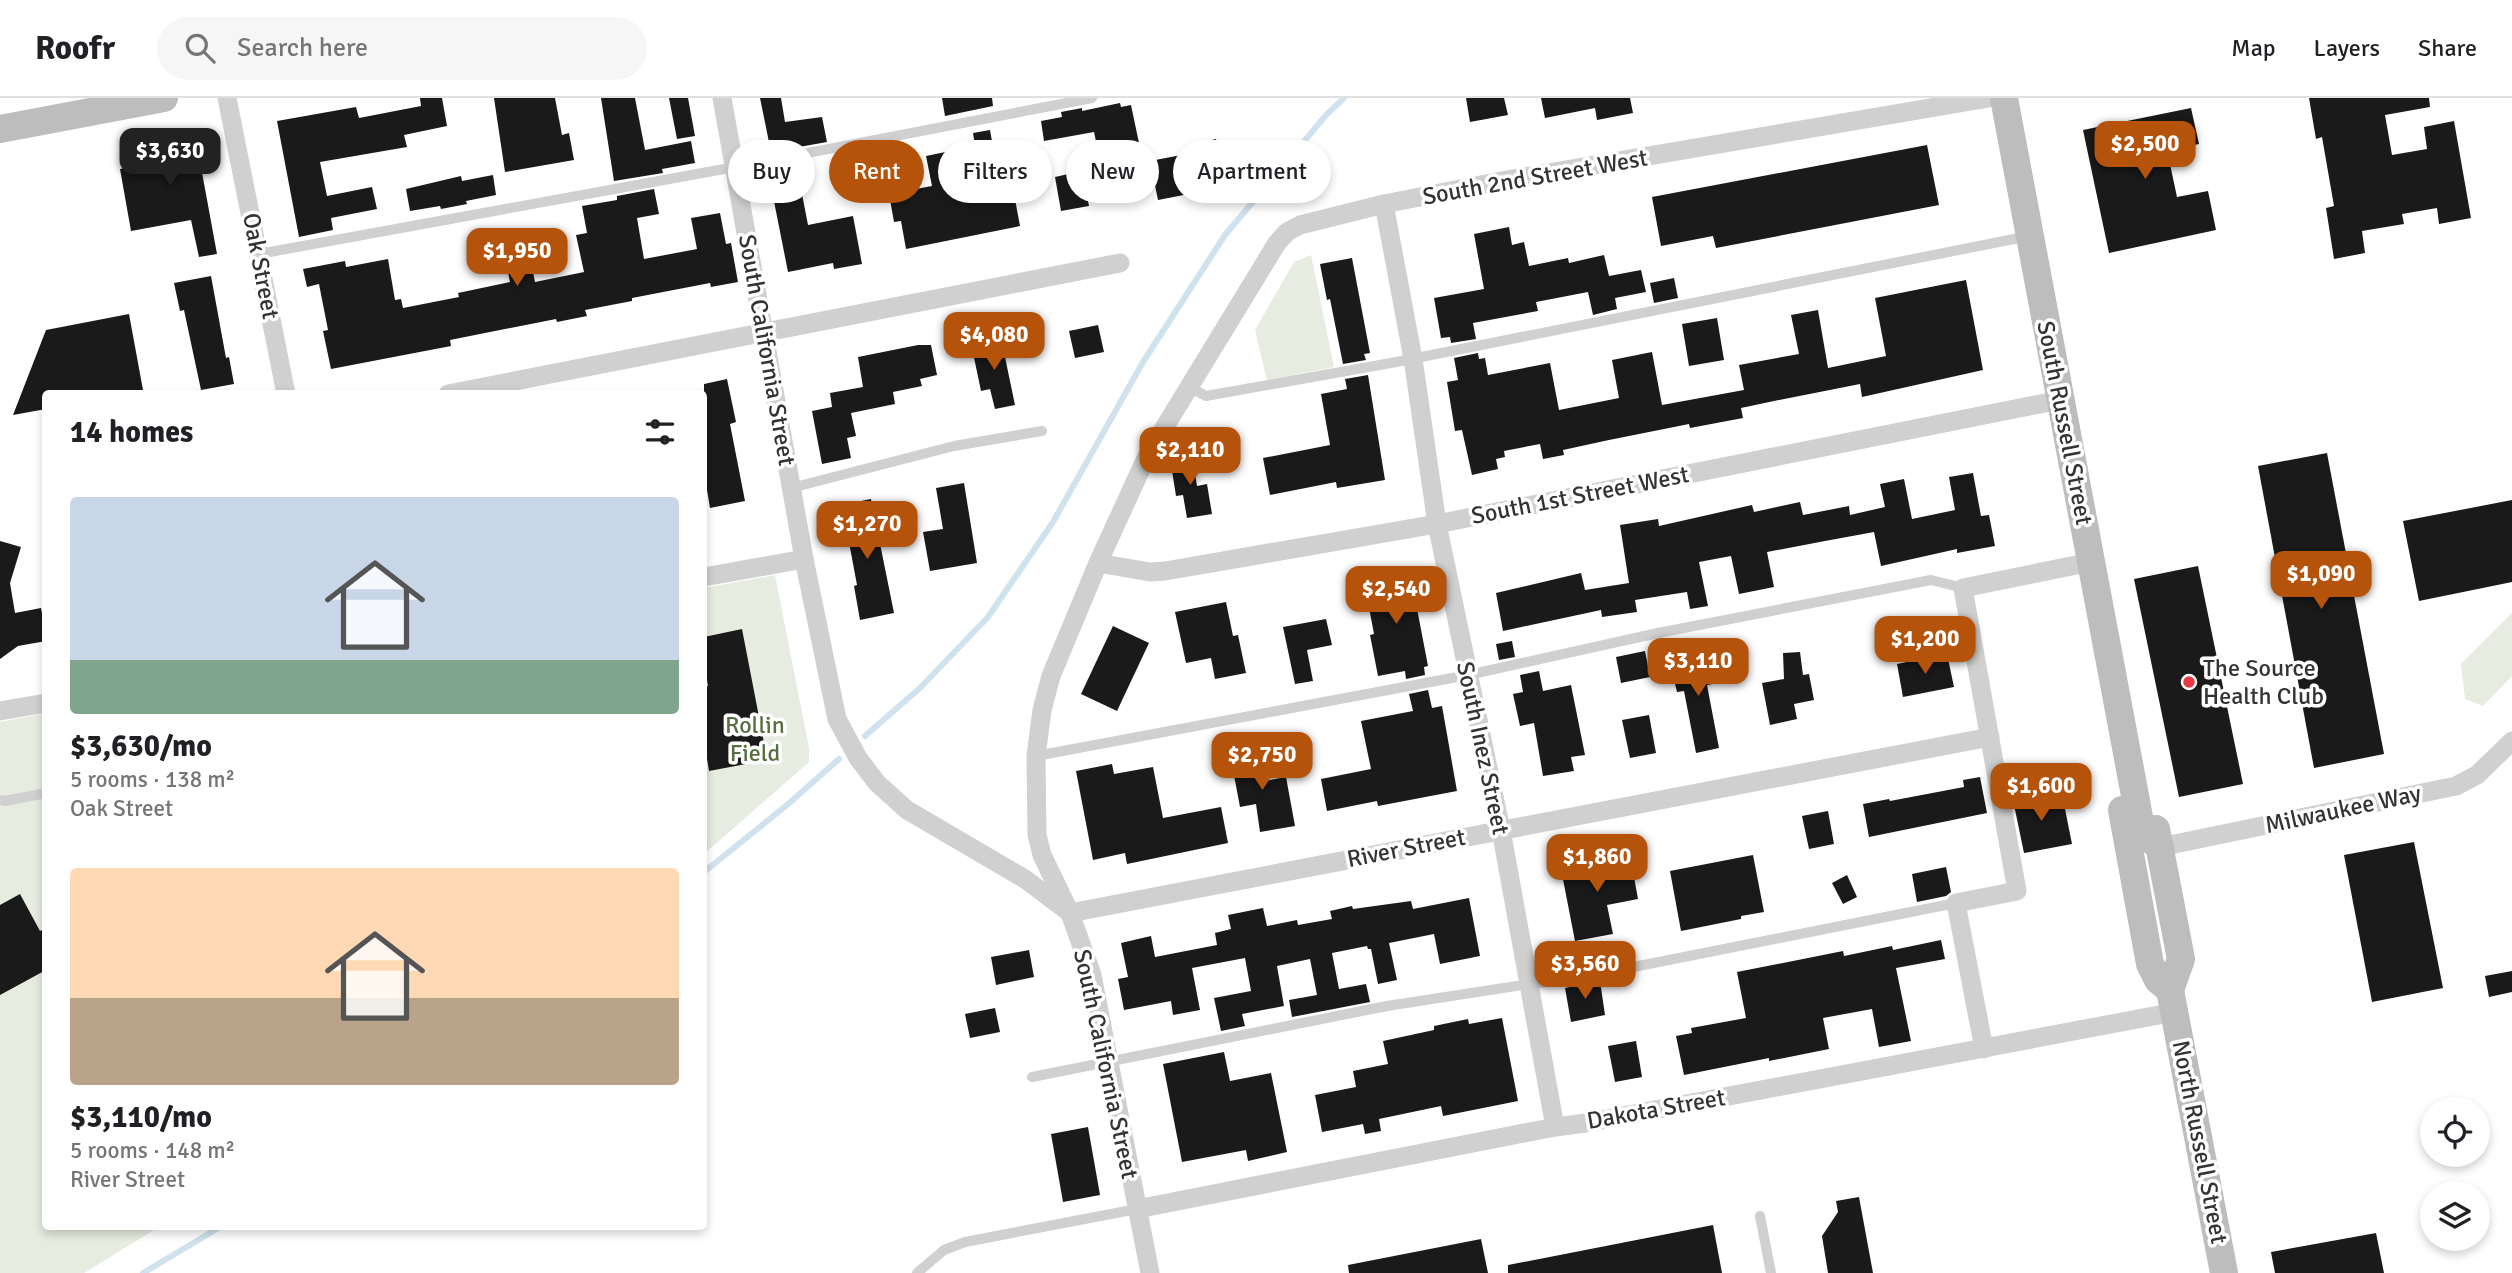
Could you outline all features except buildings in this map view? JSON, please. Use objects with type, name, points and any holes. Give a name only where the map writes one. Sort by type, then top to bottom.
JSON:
[{"type":"main road","points":[[0,130],[164,98]]},
{"type":"main road","name":"South Russell Street","points":[[2004,98],[2126,748],[2141,772],[2150,799],[2181,959],[2173,1001]]},
{"type":"main road","name":"South Russell Street","points":[[2126,748],[2120,778],[2121,804],[2150,964],[2173,1001]]},
{"type":"main road","name":"North Russell Street","points":[[2173,1001],[2224,1273]]},
{"type":"street","name":"Oak Street","points":[[228,98],[285,390]]},
{"type":"street","name":"South California Street","points":[[722,98],[730,140]]},
{"type":"street","name":"South 2nd Street West","points":[[1070,914],[1042,855],[1037,835],[1036,756],[1042,710],[1051,676],[1098,563],[1147,456],[1287,232],[1300,225],[1384,204],[1501,181],[1989,98]]},
{"type":"street","name":"South California Street","points":[[741,203],[804,559],[837,719],[858,758],[877,783],[907,810],[1025,879],[1070,914],[1092,975],[1149,1273]]},
{"type":"street","name":"South Inez Street","points":[[1384,204],[1413,359],[1437,524],[1501,830],[1555,1127]]},
{"type":"street","points":[[468,390],[1121,263]]},
{"type":"street","name":"South 1st Street West","points":[[1098,563],[1150,572],[1166,571],[1437,524],[2060,400]]},
{"type":"street","points":[[707,576],[804,559]]},
{"type":"street","points":[[1984,1049],[1956,903],[2017,891],[1963,588],[2091,562]]},
{"type":"street","points":[[0,712],[42,704]]},
{"type":"street","name":"River Street","points":[[1070,914],[1990,737]]},
{"type":"street","name":"Milwaukee Way","points":[[2160,848],[2456,786],[2477,775],[2512,741]]},
{"type":"street","name":"Dakota Street","points":[[1137,1209],[1555,1127],[1984,1049],[2173,1001]]},
{"type":"lane","points":[[815,152],[1092,98]]},
{"type":"lane","points":[[259,254],[728,168]]},
{"type":"lane","points":[[1189,387],[1206,396],[1413,359],[2029,236]]},
{"type":"lane","points":[[792,488],[954,446],[1042,431]]},
{"type":"lane","points":[[1036,756],[1468,675],[1658,633],[1931,580],[1963,588]]},
{"type":"lane","points":[[0,800],[42,794]]},
{"type":"lane","points":[[1032,1077],[1387,1006],[1568,980],[1956,903]]},
{"type":"lane","points":[[917,1273],[944,1250],[965,1242],[1137,1209]]},
{"type":"lane","points":[[1760,1216],[1771,1273]]},
{"type":"green space","points":[[1311,255],[1334,367],[1267,380],[1255,330],[1294,262]]},
{"type":"green space","name":"Rollin Field","points":[[775,575],[809,748],[809,762],[707,851],[707,587]]},
{"type":"green space","points":[[2512,613],[2512,676],[2483,706],[2465,699],[2461,664]]},
{"type":"green space","points":[[42,714],[42,1230],[154,1230],[84,1273],[0,1273],[0,722]]},
{"type":"waterway","points":[[865,736],[920,688],[988,617],[1053,522],[1143,362],[1225,235],[1327,114],[1344,98]]},
{"type":"waterway","points":[[707,870],[839,759]]},
{"type":"waterway","points":[[143,1273],[215,1230]]},
{"type":"place","name":"The Source Health Club","points":[[2189,682]]}]
